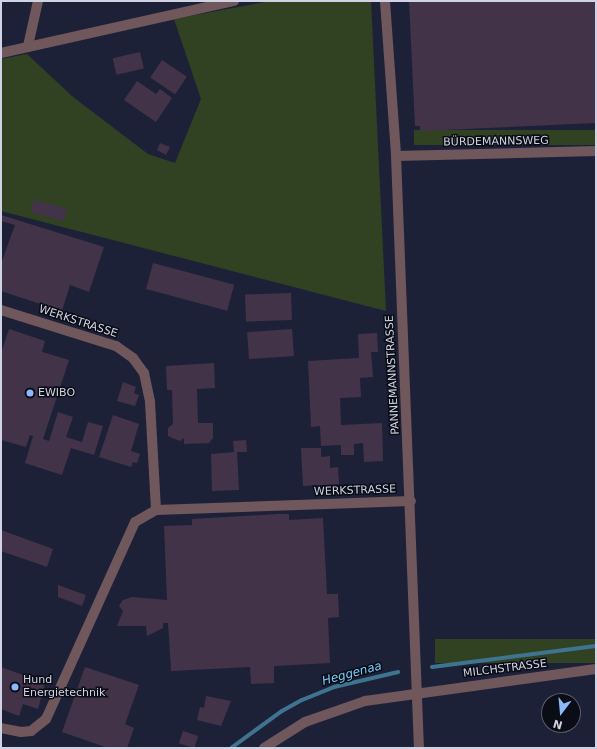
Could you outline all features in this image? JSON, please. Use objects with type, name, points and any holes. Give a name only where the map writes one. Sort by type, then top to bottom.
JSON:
[{"type":"street","points":[[28,46],[38,1]]},
{"type":"street","points":[[1,53],[234,1]]},
{"type":"street","name":"PANNEMANNSTRASSE","points":[[385,1],[396,156],[411,501],[419,748]]},
{"type":"street","name":"BÜRDEMANNSWEG","points":[[396,156],[596,152]]},
{"type":"street","name":"WERKSTRASSE","points":[[1,310],[116,346],[133,358],[144,373],[150,402],[156,510]]},
{"type":"street","name":"WERKSTRASSE","points":[[1,728],[21,732],[31,731],[46,719],[135,522],[156,510],[411,501]]},
{"type":"street","name":"MILCHSTRASSE","points":[[264,748],[305,722],[335,710],[365,701],[417,692],[596,669]]},
{"type":"green space","points":[[270,1],[371,1],[386,311],[1,211],[1,59],[27,54],[73,97],[148,154],[175,163],[201,99],[174,19]]},
{"type":"green space","points":[[414,130],[596,130],[596,145],[414,145]]},
{"type":"green space","points":[[435,639],[596,639],[596,663],[435,663]]},
{"type":"building","points":[[409,1],[596,1],[596,123],[420,131],[420,126],[415,126]]},
{"type":"building","points":[[140,52],[144,69],[117,75],[113,58]]},
{"type":"building","points":[[162,60],[187,77],[175,94],[150,77]]},
{"type":"building","points":[[137,81],[156,94],[160,89],[172,98],[156,122],[124,100]]},
{"type":"building","points":[[160,143],[170,147],[166,155],[157,150]]},
{"type":"building","points":[[34,200],[67,208],[64,221],[31,213]]},
{"type":"building","points":[[1,215],[104,247],[89,292],[70,285],[62,311],[1,291],[1,264],[15,225],[1,221]]},
{"type":"building","points":[[153,263],[234,285],[227,311],[146,289]]},
{"type":"building","points":[[291,293],[292,320],[246,322],[245,295]]},
{"type":"building","name":"EWIBO","points":[[9,329],[45,341],[42,352],[69,360],[43,439],[49,441],[58,412],[73,417],[66,437],[82,442],[88,422],[103,426],[94,455],[71,448],[62,475],[25,463],[33,436],[30,435],[26,447],[1,440],[1,353]]},
{"type":"building","points":[[292,329],[294,356],[249,359],[247,332]]},
{"type":"building","points":[[377,333],[378,352],[371,352],[373,377],[360,378],[361,397],[340,398],[341,425],[382,423],[383,461],[364,462],[363,443],[354,444],[354,455],[341,455],[341,445],[321,446],[320,426],[311,427],[308,361],[359,358],[358,334]]},
{"type":"building","points":[[214,363],[215,388],[197,389],[198,423],[213,423],[213,438],[209,443],[184,444],[184,438],[180,441],[168,436],[168,428],[173,424],[172,390],[167,390],[166,366]]},
{"type":"building","points":[[123,382],[136,387],[134,393],[139,395],[135,406],[117,401]]},
{"type":"building","points":[[113,415],[139,424],[131,451],[140,454],[137,463],[133,462],[131,467],[99,457]]},
{"type":"building","points":[[246,440],[247,452],[237,452],[239,490],[212,491],[211,454],[234,452],[233,441]]},
{"type":"building","points":[[301,448],[321,448],[321,457],[330,456],[330,468],[338,467],[339,484],[303,486]]},
{"type":"building","points":[[289,514],[289,520],[323,518],[327,594],[338,594],[339,617],[328,618],[330,663],[274,666],[274,683],[251,684],[250,667],[171,671],[168,623],[163,623],[163,628],[147,636],[146,626],[117,626],[123,611],[119,606],[123,600],[132,597],[167,600],[164,526],[192,525],[192,519]]},
{"type":"building","points":[[1,530],[53,549],[47,567],[1,551]]},
{"type":"building","points":[[58,585],[86,595],[82,606],[58,597]]},
{"type":"building","name":"Hund Energietechnik","points":[[1,667],[45,683],[38,709],[23,704],[19,716],[1,709]]},
{"type":"building","points":[[85,667],[139,685],[125,724],[134,728],[127,748],[108,748],[62,732]]},
{"type":"building","points":[[206,696],[231,701],[221,726],[197,720],[200,707],[204,708]]},
{"type":"building","points":[[183,731],[198,736],[194,748],[179,743]]},
{"type":"waterway","name":"Heggenaa","points":[[432,667],[596,646]]},
{"type":"waterway","name":"Heggenaa","points":[[231,748],[282,711],[302,700],[334,687],[398,672]]},
{"type":"place","name":"EWIBO","points":[[30,393]]},
{"type":"place","name":"Hund Energietechnik","points":[[15,687]]}]
